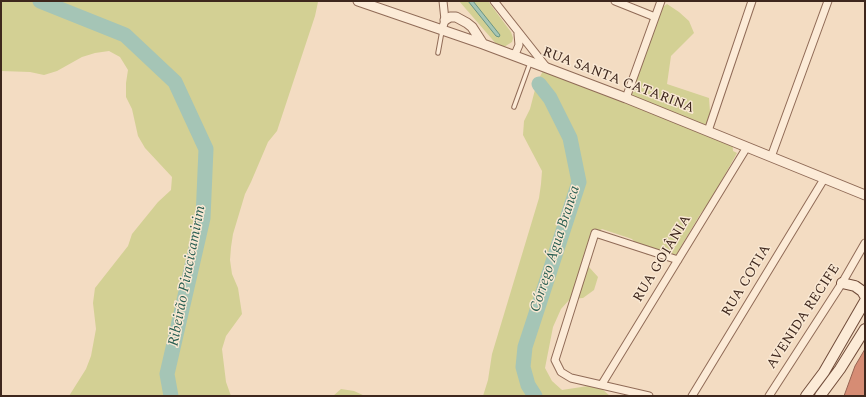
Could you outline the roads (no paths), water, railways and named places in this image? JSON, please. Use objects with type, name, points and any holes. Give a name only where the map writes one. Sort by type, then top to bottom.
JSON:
[{"type":"main road","points":[[842,283],[855,286],[862,291],[865,296]]},
{"type":"main road","points":[[806,396],[824,372],[865,301]]},
{"type":"main road","points":[[820,396],[840,369],[865,329]]},
{"type":"street","name":"RUA SANTA CATARINA","points":[[358,1],[483,44],[626,98],[865,195]]},
{"type":"street","points":[[442,30],[445,20],[443,1]]},
{"type":"street","points":[[494,1],[547,68]]},
{"type":"street","points":[[615,1],[655,17]]},
{"type":"street","points":[[626,98],[661,1]]},
{"type":"street","points":[[708,131],[752,1]]},
{"type":"street","points":[[770,157],[828,1]]},
{"type":"street","points":[[445,20],[450,17],[456,17],[467,23],[472,27],[483,44]]},
{"type":"street","points":[[512,55],[516,52],[519,44],[518,33]]},
{"type":"street","name":"RUA GOIÂNIA","points":[[602,384],[747,147]]},
{"type":"street","name":"RUA COTIA","points":[[692,396],[824,179]]},
{"type":"street","points":[[649,396],[571,378],[561,372],[555,360],[595,233],[678,260]]},
{"type":"street","name":"AVENIDA RECIFE","points":[[769,396],[863,251],[865,243]]},
{"type":"lane","points":[[438,53],[442,30]]},
{"type":"lane","points":[[514,107],[530,62]]},
{"type":"waterway","name":"Ribeirão Piracicamirim","points":[[40,1],[125,35],[175,82],[206,149],[203,218],[167,374],[171,396]]},
{"type":"waterway","name":"Córrego Água Branca","points":[[535,396],[528,385],[523,367],[525,347],[579,182],[570,138],[550,98],[539,84]]}]
